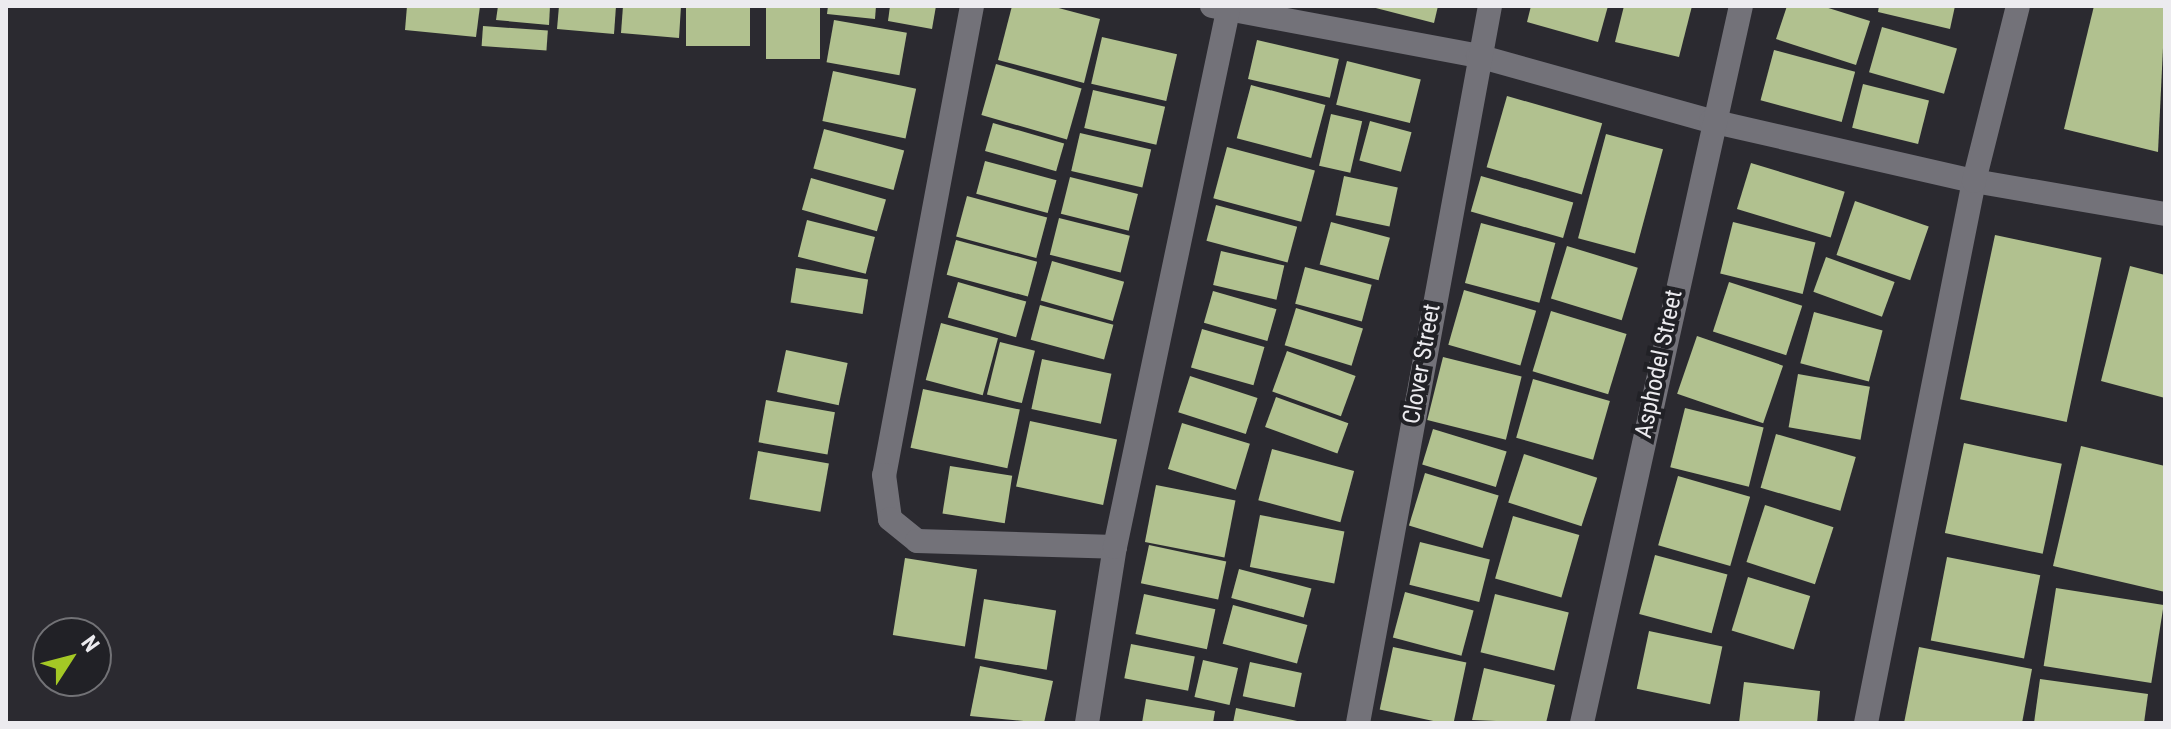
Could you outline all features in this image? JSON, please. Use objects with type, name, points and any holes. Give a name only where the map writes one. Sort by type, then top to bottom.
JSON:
[{"type":"street","points":[[972,6],[884,475],[890,519],[917,541],[1115,547]]},
{"type":"street","name":"Clover Street","points":[[1358,723],[1478,56],[1490,6]]},
{"type":"street","name":"Asphodel Street","points":[[1582,723],[1711,121],[1741,6]]},
{"type":"street","points":[[1866,723],[1974,181],[2018,6]]},
{"type":"street","points":[[1087,723],[1115,547],[1223,7],[1478,56],[1711,121],[1974,181],[2165,214]]},
{"type":"building","points":[[407,6],[480,6],[476,37],[405,30]]},
{"type":"building","points":[[498,6],[550,6],[549,25],[496,20]]},
{"type":"building","points":[[559,6],[616,6],[614,34],[557,29]]},
{"type":"building","points":[[623,6],[681,6],[679,38],[621,33]]},
{"type":"building","points":[[686,6],[750,6],[750,46],[686,46]]},
{"type":"building","points":[[766,6],[820,6],[820,59],[766,59]]},
{"type":"building","points":[[828,6],[876,6],[875,19],[827,14]]},
{"type":"building","points":[[890,6],[936,6],[932,29],[888,21]]},
{"type":"building","points":[[1012,6],[1051,6],[1100,19],[1084,83],[998,60]]},
{"type":"building","points":[[1368,6],[1438,6],[1434,23]]},
{"type":"building","points":[[1531,6],[1608,6],[1598,42],[1527,22]]},
{"type":"building","points":[[1624,6],[1692,6],[1679,57],[1615,42]]},
{"type":"building","points":[[1787,6],[1822,6],[1870,21],[1856,65],[1776,39]]},
{"type":"building","points":[[1879,6],[1955,6],[1950,29],[1878,12]]},
{"type":"building","points":[[2094,6],[2165,6],[2158,152],[2064,129]]},
{"type":"building","points":[[834,20],[907,33],[899,75],[827,62]]},
{"type":"building","points":[[483,26],[548,31],[546,50],[482,46]]},
{"type":"building","points":[[1882,27],[1957,48],[1944,94],[1869,72]]},
{"type":"building","points":[[1102,37],[1177,54],[1166,101],[1091,84]]},
{"type":"building","points":[[1257,40],[1339,59],[1330,98],[1248,79]]},
{"type":"building","points":[[1774,50],[1855,72],[1842,122],[1761,100]]},
{"type":"building","points":[[1347,61],[1421,79],[1410,123],[1336,105]]},
{"type":"building","points":[[996,64],[1082,89],[1067,139],[981,115]]},
{"type":"building","points":[[833,71],[916,89],[906,139],[822,121]]},
{"type":"building","points":[[1863,84],[1929,100],[1918,144],[1852,128]]},
{"type":"building","points":[[1251,85],[1325,105],[1311,158],[1237,138]]},
{"type":"building","points":[[1093,90],[1165,107],[1156,145],[1084,128]]},
{"type":"building","points":[[1507,96],[1602,123],[1582,194],[1487,167]]},
{"type":"building","points":[[1331,114],[1362,121],[1350,173],[1319,166]]},
{"type":"building","points":[[1370,121],[1412,132],[1401,172],[1359,161]]},
{"type":"building","points":[[993,123],[1064,143],[1056,171],[985,151]]},
{"type":"building","points":[[824,129],[904,150],[894,190],[813,169]]},
{"type":"building","points":[[1080,133],[1151,149],[1142,187],[1071,171]]},
{"type":"building","points":[[1606,134],[1663,149],[1635,254],[1578,238]]},
{"type":"building","points":[[1227,147],[1315,171],[1301,222],[1213,198]]},
{"type":"building","points":[[985,161],[1056,180],[1048,213],[976,194]]},
{"type":"building","points":[[1751,163],[1845,192],[1831,238],[1737,209]]},
{"type":"building","points":[[1344,176],[1398,187],[1389,227],[1336,215]]},
{"type":"building","points":[[1481,176],[1573,202],[1563,238],[1471,212]]},
{"type":"building","points":[[1070,177],[1138,194],[1129,231],[1061,214]]},
{"type":"building","points":[[811,178],[886,199],[877,231],[802,210]]},
{"type":"building","points":[[967,196],[1047,217],[1036,258],[956,237]]},
{"type":"building","points":[[1855,201],[1929,226],[1910,280],[1836,255]]},
{"type":"building","points":[[1216,205],[1297,227],[1288,262],[1206,241]]},
{"type":"building","points":[[1059,218],[1130,236],[1121,273],[1050,255]]},
{"type":"building","points":[[807,220],[875,237],[866,274],[798,257]]},
{"type":"building","points":[[1331,222],[1390,238],[1379,280],[1320,265]]},
{"type":"building","points":[[1733,222],[1815,243],[1803,294],[1720,273]]},
{"type":"building","points":[[1481,223],[1555,243],[1539,303],[1465,283]]},
{"type":"building","points":[[1995,235],[2102,258],[2067,422],[1960,399]]},
{"type":"building","points":[[956,240],[1037,262],[1028,297],[947,275]]},
{"type":"building","points":[[1567,246],[1638,268],[1622,320],[1551,299]]},
{"type":"building","points":[[1221,251],[1284,266],[1276,300],[1213,285]]},
{"type":"building","points":[[1826,257],[1895,282],[1882,317],[1813,292]]},
{"type":"building","points":[[1052,261],[1124,282],[1113,321],[1041,300]]},
{"type":"building","points":[[2130,266],[2165,275],[2165,398],[2101,381]]},
{"type":"building","points":[[1305,267],[1372,285],[1362,322],[1295,304]]},
{"type":"building","points":[[796,268],[868,279],[863,314],[791,303]]},
{"type":"building","points":[[958,282],[1026,302],[1016,337],[948,318]]},
{"type":"building","points":[[1729,282],[1802,306],[1786,355],[1713,331]]},
{"type":"building","points":[[1464,290],[1536,311],[1520,365],[1448,345]]},
{"type":"building","points":[[1213,291],[1276,309],[1267,341],[1204,323]]},
{"type":"building","points":[[1040,305],[1113,325],[1104,359],[1031,340]]},
{"type":"building","points":[[1296,308],[1363,328],[1352,366],[1285,345]]},
{"type":"building","points":[[1551,311],[1627,334],[1608,394],[1533,371]]},
{"type":"building","points":[[1814,312],[1883,330],[1869,382],[1800,363]]},
{"type":"building","points":[[941,323],[998,338],[983,395],[926,380]]},
{"type":"building","points":[[1202,329],[1264,347],[1253,385],[1191,367]]},
{"type":"building","points":[[1697,336],[1783,366],[1763,423],[1677,394]]},
{"type":"building","points":[[1000,342],[1035,351],[1022,403],[987,394]]},
{"type":"building","points":[[786,350],[848,363],[839,405],[777,392]]},
{"type":"building","points":[[1287,351],[1356,376],[1341,416],[1272,391]]},
{"type":"building","points":[[1443,357],[1522,377],[1506,440],[1427,420]]},
{"type":"building","points":[[1042,359],[1111,374],[1101,424],[1031,409]]},
{"type":"building","points":[[1798,374],[1870,387],[1861,440],[1789,427]]},
{"type":"building","points":[[1190,376],[1258,398],[1246,434],[1178,412]]},
{"type":"building","points":[[1533,379],[1610,401],[1593,460],[1516,438]]},
{"type":"building","points":[[923,389],[1020,410],[1007,468],[911,448]]},
{"type":"building","points":[[1276,397],[1348,423],[1337,453],[1265,427]]},
{"type":"building","points":[[766,400],[835,412],[827,455],[759,442]]},
{"type":"building","points":[[1685,408],[1764,428],[1749,487],[1670,467]]},
{"type":"building","points":[[1030,421],[1117,440],[1103,505],[1016,487]]},
{"type":"building","points":[[1182,423],[1250,444],[1236,490],[1168,469]]},
{"type":"building","points":[[1433,429],[1507,452],[1496,487],[1422,464]]},
{"type":"building","points":[[1776,434],[1856,457],[1840,511],[1761,488]]},
{"type":"building","points":[[1964,443],[2062,464],[2043,554],[1945,533]]},
{"type":"building","points":[[2081,446],[2165,466],[2165,592],[2053,566]]},
{"type":"building","points":[[1272,449],[1354,471],[1340,522],[1258,500]]},
{"type":"building","points":[[758,451],[829,464],[820,512],[749,499]]},
{"type":"building","points":[[1524,454],[1597,478],[1581,526],[1508,503]]},
{"type":"building","points":[[950,466],[1012,476],[1005,523],[942,513]]},
{"type":"building","points":[[1425,473],[1499,496],[1483,548],[1409,526]]},
{"type":"building","points":[[1678,476],[1750,497],[1730,566],[1658,545]]},
{"type":"building","points":[[1156,485],[1236,500],[1224,557],[1145,542]]},
{"type":"building","points":[[1765,505],[1833,527],[1815,584],[1746,562]]},
{"type":"building","points":[[1260,515],[1344,531],[1334,583],[1250,567]]},
{"type":"building","points":[[1513,516],[1579,535],[1561,598],[1495,578]]},
{"type":"building","points":[[1420,542],[1490,559],[1479,602],[1409,585]]},
{"type":"building","points":[[1149,545],[1226,561],[1218,600],[1141,583]]},
{"type":"building","points":[[1655,555],[1727,574],[1712,633],[1639,614]]},
{"type":"building","points":[[1947,557],[2040,575],[2024,659],[1931,640]]},
{"type":"building","points":[[905,558],[977,569],[965,646],[893,635]]},
{"type":"building","points":[[1239,569],[1311,588],[1304,617],[1231,598]]},
{"type":"building","points":[[1748,577],[1810,596],[1794,650],[1732,631]]},
{"type":"building","points":[[2056,588],[2164,605],[2151,683],[2044,666]]},
{"type":"building","points":[[1405,592],[1474,610],[1461,656],[1393,637]]},
{"type":"building","points":[[1144,594],[1215,609],[1207,649],[1135,634]]},
{"type":"building","points":[[1495,594],[1569,612],[1554,671],[1480,652]]},
{"type":"building","points":[[984,599],[1056,610],[1047,670],[975,658]]},
{"type":"building","points":[[1233,605],[1307,625],[1297,664],[1223,644]]},
{"type":"building","points":[[1649,631],[1722,647],[1710,704],[1637,689]]},
{"type":"building","points":[[1131,644],[1195,656],[1188,691],[1124,678]]},
{"type":"building","points":[[1393,647],[1466,663],[1454,723],[1380,710]]},
{"type":"building","points":[[1919,647],[2032,669],[2022,723],[1904,723]]},
{"type":"building","points":[[1203,660],[1238,668],[1230,705],[1194,697]]},
{"type":"building","points":[[1250,662],[1302,673],[1295,707],[1243,696]]},
{"type":"building","points":[[980,666],[1053,681],[1044,723],[970,716]]},
{"type":"building","points":[[1484,668],[1555,685],[1546,723],[1472,720]]},
{"type":"building","points":[[2040,679],[2148,694],[2144,723],[2034,723]]},
{"type":"building","points":[[1744,682],[1820,691],[1817,723],[1739,723]]},
{"type":"building","points":[[1146,699],[1215,711],[1213,723],[1142,723]]},
{"type":"building","points":[[1236,708],[1302,722],[1302,723],[1233,723]]}]
